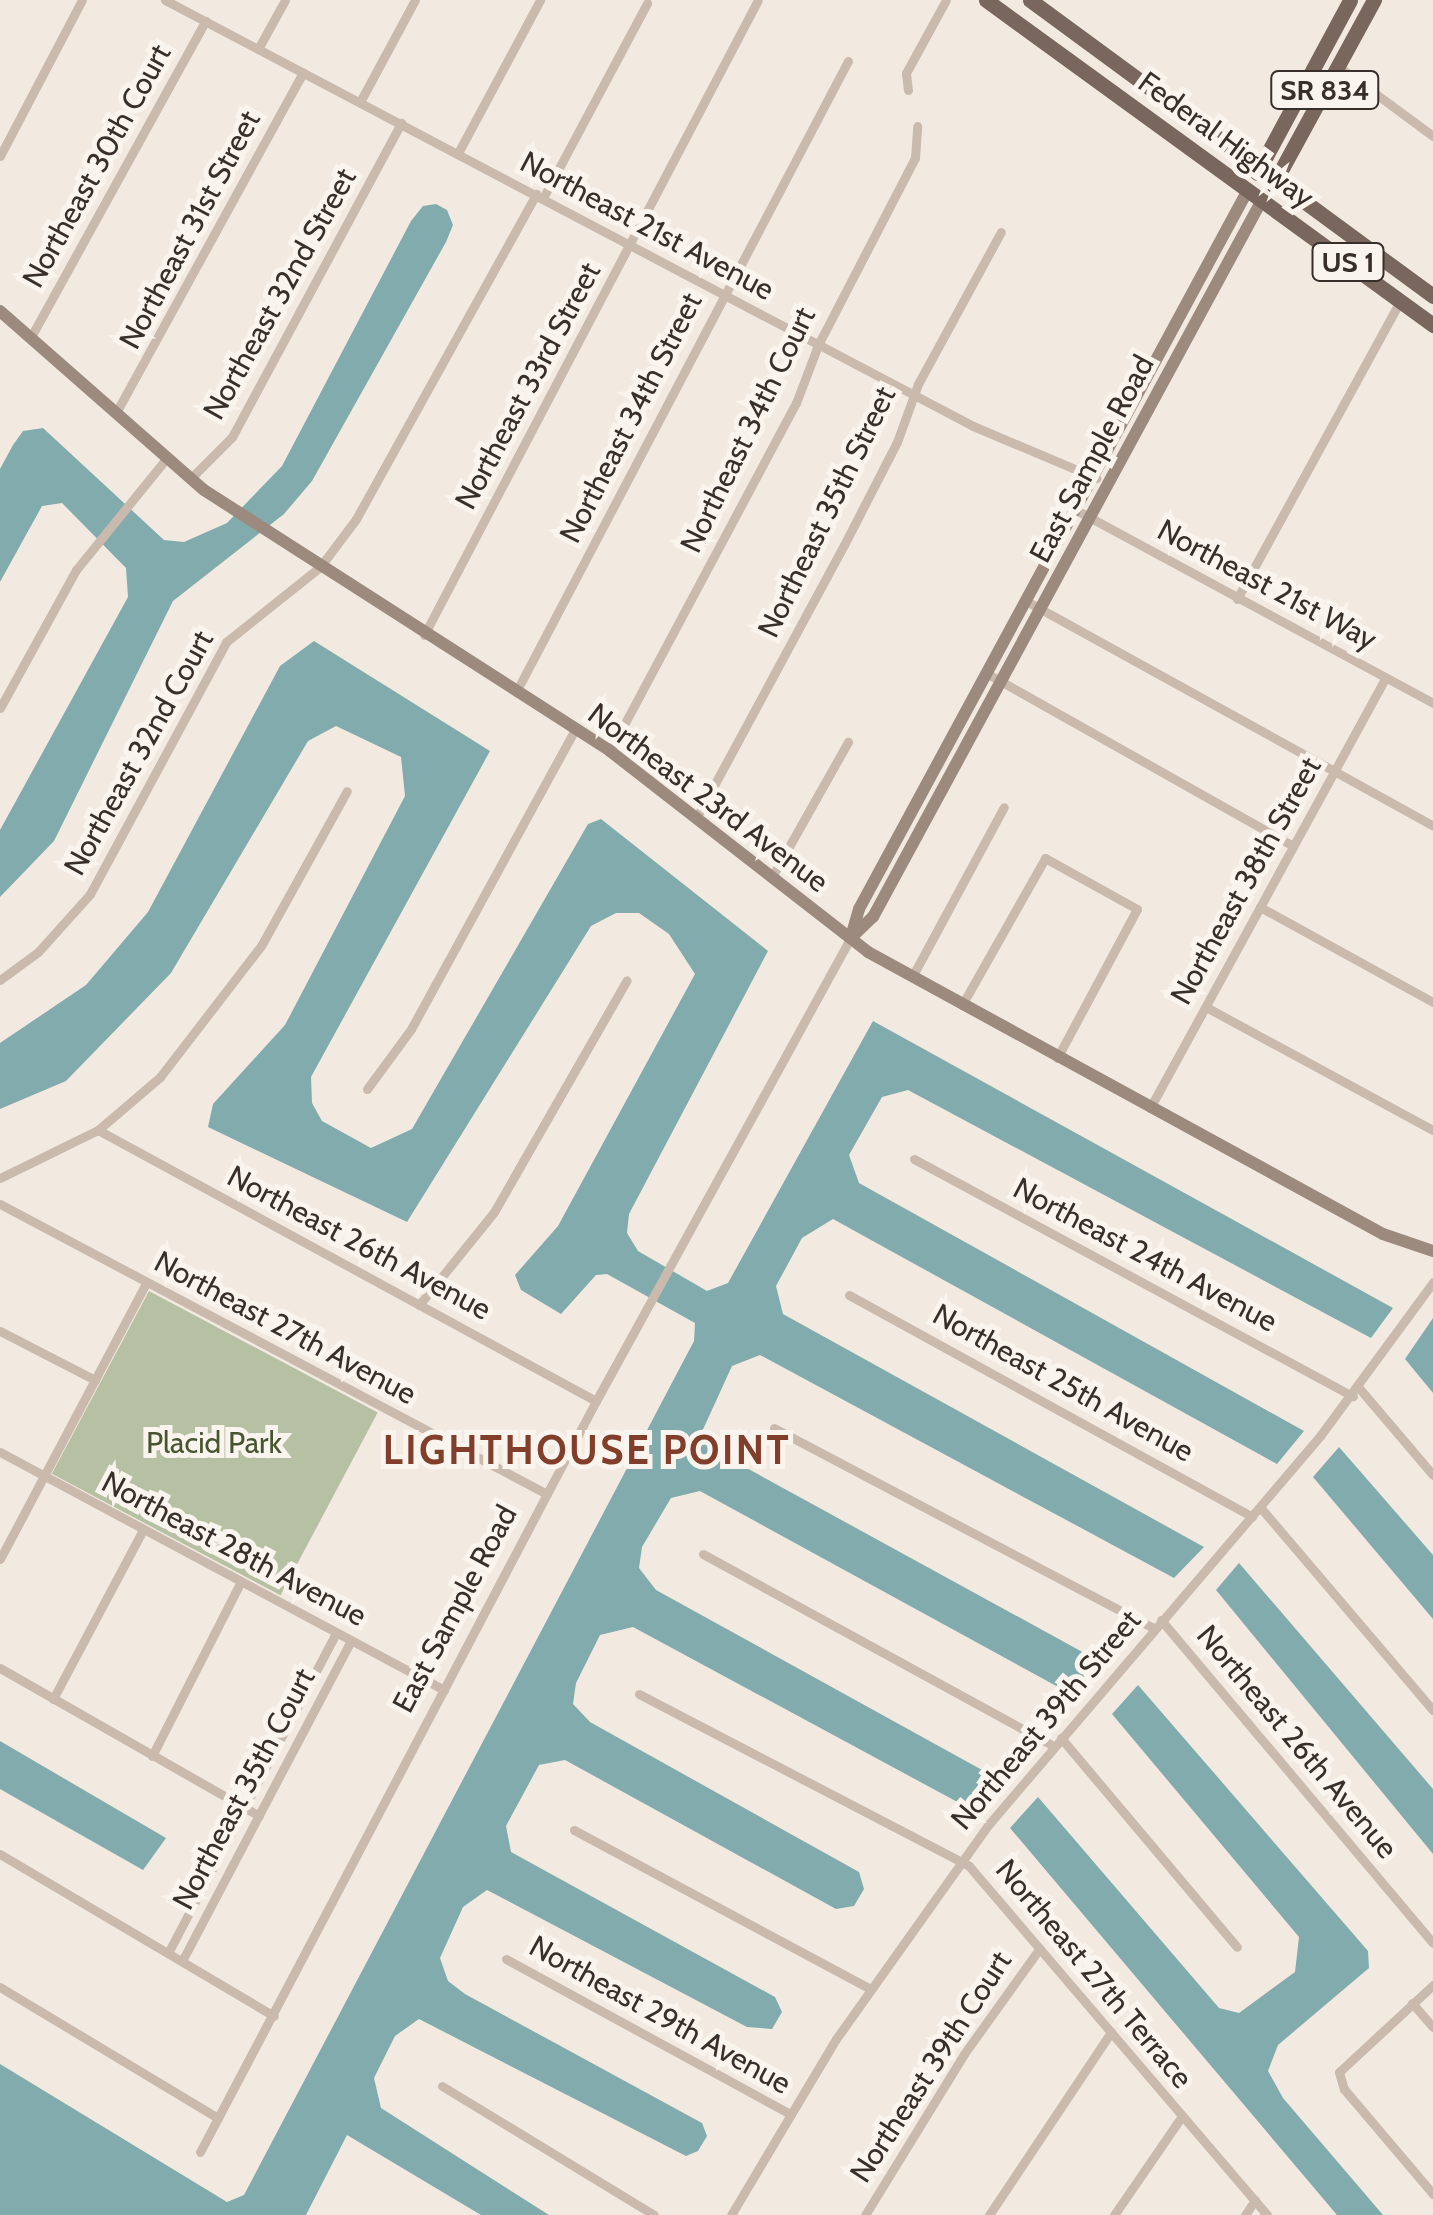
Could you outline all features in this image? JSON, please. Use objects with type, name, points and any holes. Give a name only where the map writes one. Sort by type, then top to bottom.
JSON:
[{"type":"main road","name":"Federal Highway","points":[[986,0],[1433,325]]},
{"type":"main road","name":"Federal Highway","points":[[1030,0],[1433,296]]},
{"type":"main road","name":"East Sample Road","points":[[1248,190],[1350,0]]},
{"type":"main road","name":"East Sample Road","points":[[1262,200],[1374,0]]},
{"type":"main road","points":[[1004,13],[1059,21]]},
{"type":"street","points":[[0,156],[82,0]]},
{"type":"street","name":"Northeast 21st Avenue","points":[[165,0],[914,395],[1110,485]]},
{"type":"street","points":[[258,49],[284,0]]},
{"type":"street","points":[[360,102],[415,0]]},
{"type":"street","points":[[458,153],[540,0]]},
{"type":"street","name":"Northeast 33rd Street","points":[[424,635],[758,0]]},
{"type":"street","points":[[908,90],[906,73],[946,0]]},
{"type":"street","name":"Northeast 32nd Court","points":[[0,980],[38,952],[90,894],[226,642],[320,567],[370,498],[646,3]]},
{"type":"street","name":"Northeast 30th Court","points":[[32,335],[205,21]]},
{"type":"street","name":"Northeast 34th Street","points":[[516,692],[848,61]]},
{"type":"street","points":[[1338,66],[1433,136]]},
{"type":"street","name":"Northeast 31st Street","points":[[118,409],[303,72]]},
{"type":"street","name":"Northeast 32nd Street","points":[[190,479],[232,437],[400,123]]},
{"type":"street","name":"Northeast 34th Court","points":[[610,752],[796,403],[818,345],[915,158],[917,126]]},
{"type":"street","name":"East Sample Road","points":[[200,2152],[596,1401],[851,937],[892,848],[1131,415],[1248,190]]},
{"type":"street","name":"East Sample Road","points":[[851,937],[873,917],[1262,200]]},
{"type":"street","name":"Northeast 35th Street","points":[[698,814],[853,528],[914,395],[1000,232]]},
{"type":"street","points":[[1238,598],[1400,300]]},
{"type":"street","name":"Northeast 23rd Avenue","points":[[0,311],[118,409],[190,479],[235,513],[610,752],[698,814],[851,937],[1056,1058],[1383,1234],[1433,1251]]},
{"type":"street","points":[[1131,415],[1139,432]]},
{"type":"street","points":[[0,708],[96,543],[166,458]]},
{"type":"street","name":"Northeast 21st Way","points":[[1078,511],[1433,703]]},
{"type":"street","points":[[1028,602],[1433,826]]},
{"type":"street","points":[[988,674],[1294,846]]},
{"type":"street","name":"Northeast 38th Street","points":[[1150,1108],[1386,678]]},
{"type":"street","points":[[367,1090],[411,1029],[575,729]]},
{"type":"street","points":[[772,875],[848,742]]},
{"type":"street","points":[[0,1178],[98,1130],[160,1077],[211,1018],[261,946],[347,791]]},
{"type":"street","points":[[912,976],[1004,807]]},
{"type":"street","points":[[892,848],[906,856]]},
{"type":"street","points":[[962,1005],[1044,858],[1136,909],[1056,1058]]},
{"type":"street","points":[[1260,907],[1433,1002]]},
{"type":"street","points":[[420,1305],[494,1212],[627,980]]},
{"type":"street","points":[[1206,1006],[1433,1130]]},
{"type":"street","name":"Northeast 26th Avenue","points":[[98,1130],[596,1401]]},
{"type":"street","name":"Northeast 24th Avenue","points":[[914,1159],[1356,1392],[1433,1475]]},
{"type":"street","name":"Northeast 27th Avenue","points":[[0,1204],[547,1494]]},
{"type":"street","name":"Northeast 39th Street","points":[[731,2215],[870,1990],[960,1863],[1057,1742],[1356,1392],[1433,1282]]},
{"type":"street","points":[[0,1559],[146,1283]]},
{"type":"street","name":"Northeast 25th Avenue","points":[[849,1295],[1252,1517]]},
{"type":"street","points":[[0,1331],[95,1380]]},
{"type":"street","name":"Northeast 26th Avenue","points":[[774,1428],[1157,1624],[1433,1942]]},
{"type":"street","name":"Northeast 28th Avenue","points":[[0,1452],[444,1690]]},
{"type":"street","points":[[1260,1507],[1433,1710]]},
{"type":"street","points":[[53,1699],[143,1530]]},
{"type":"street","points":[[703,1554],[1057,1742],[1237,1947]]},
{"type":"street","points":[[152,1756],[240,1583]]},
{"type":"street","name":"Northeast 35th Court","points":[[168,1952],[336,1633]]},
{"type":"street","name":"Northeast 35th Court","points":[[182,1961],[351,1640]]},
{"type":"street","points":[[0,1668],[259,1816]]},
{"type":"street","name":"Northeast 27th Terrace","points":[[639,1694],[960,1863],[1040,1948],[1267,2215]]},
{"type":"street","points":[[574,1830],[870,1990]]},
{"type":"street","points":[[0,1854],[274,2016]]},
{"type":"street","name":"Northeast 39th Court","points":[[865,2215],[964,2054],[1040,1948]]},
{"type":"street","name":"Northeast 29th Avenue","points":[[506,1959],[790,2114]]},
{"type":"street","points":[[1433,1985],[1339,2072],[1344,2089],[1433,2194]]},
{"type":"street","points":[[0,1987],[218,2118]]},
{"type":"street","points":[[1412,2003],[1433,2028]]},
{"type":"street","points":[[989,2215],[1111,2032]]},
{"type":"street","points":[[442,2086],[654,2215]]},
{"type":"street","points":[[1114,2215],[1182,2116]]},
{"type":"street","points":[[1245,2215],[1255,2200]]},
{"type":"green space","name":"Placid Park","points":[[149,1291],[378,1413],[281,1595],[52,1474]]},
{"type":"water","points":[[436,204],[447,210],[453,225],[446,242],[312,481],[284,514],[173,601],[54,841],[0,897],[0,830],[128,597],[126,568],[62,503],[42,506],[0,582],[0,469],[13,445],[23,431],[43,428],[164,540],[184,542],[227,523],[282,466],[411,221],[423,206]]},
{"type":"water","points":[[314,641],[490,751],[311,1077],[312,1103],[322,1121],[371,1148],[412,1129],[588,824],[601,819],[768,951],[629,1214],[627,1233],[638,1251],[707,1291],[728,1283],[873,1021],[1393,1308],[1371,1338],[908,1090],[882,1097],[849,1155],[859,1183],[1304,1431],[1277,1464],[833,1219],[802,1238],[776,1286],[783,1314],[1204,1547],[1174,1578],[760,1355],[732,1366],[700,1436],[721,1454],[1097,1660],[1071,1694],[700,1491],[671,1498],[642,1547],[639,1568],[656,1590],[1002,1781],[976,1812],[633,1627],[600,1635],[576,1683],[573,1704],[590,1722],[859,1872],[864,1889],[854,1906],[836,1909],[565,1760],[539,1765],[506,1826],[511,1852],[775,1997],[782,2012],[772,2029],[747,2027],[487,1890],[463,1907],[440,1958],[448,1981],[465,1994],[702,2123],[707,2136],[698,2151],[686,2156],[419,2019],[395,2036],[374,2078],[381,2108],[549,2215],[481,2215],[347,2135],[306,2215],[0,2215],[0,2064],[227,2202],[244,2195],[694,1341],[695,1323],[607,1274],[596,1275],[561,1314],[521,1290],[515,1275],[558,1226],[695,974],[669,934],[639,913],[616,913],[591,926],[407,1222],[208,1127],[213,1104],[285,1025],[405,796],[401,757],[336,726],[308,741],[171,973],[66,1081],[0,1109],[0,1043],[86,985],[148,912],[280,666]]},
{"type":"water","points":[[1433,1318],[1433,1393],[1405,1359]]},
{"type":"water","points":[[1339,1447],[1433,1555],[1433,1619],[1313,1477]]},
{"type":"water","points":[[1239,1563],[1433,1789],[1433,1854],[1216,1590]]},
{"type":"water","points":[[1138,1685],[1368,1951],[1369,1968],[1278,2045],[1268,2071],[1283,2098],[1383,2215],[1337,2215],[1010,1828],[1038,1797],[1219,2008],[1239,2013],[1295,1972],[1299,1937],[1112,1714]]},
{"type":"water","points":[[0,1741],[166,1838],[143,1870],[0,1789]]},
{"type":"district","name":"LIGHTHOUSE POINT","points":[[587,1450]]}]
